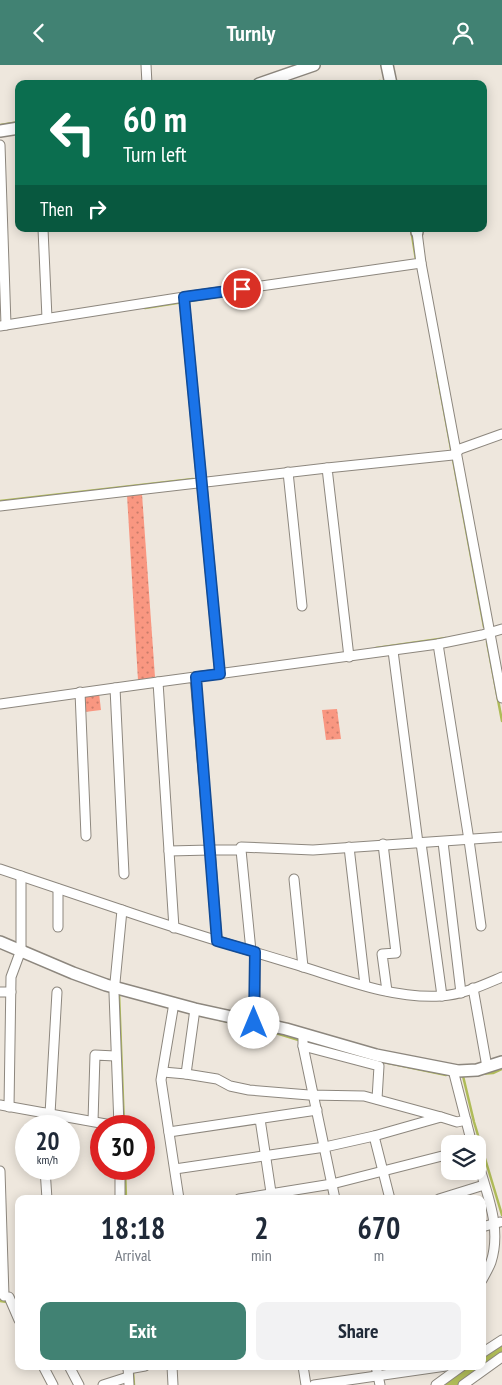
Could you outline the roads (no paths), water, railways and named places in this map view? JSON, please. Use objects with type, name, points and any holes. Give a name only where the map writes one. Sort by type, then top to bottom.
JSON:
[{"type":"main road","points":[[271,80],[314,65]]},
{"type":"main road","points":[[387,65],[390,80]]},
{"type":"main road","points":[[0,131],[15,129]]},
{"type":"main road","points":[[0,941],[20,954],[115,990],[173,1007],[286,1029],[303,1041],[453,1070],[477,1070],[502,1063]]},
{"type":"street","points":[[146,65],[148,80]]},
{"type":"street","points":[[0,145],[3,325],[184,300],[418,263]]},
{"type":"street","points":[[43,232],[47,318]]},
{"type":"street","points":[[417,232],[418,263],[453,454],[502,698]]},
{"type":"street","points":[[184,300],[220,674]]},
{"type":"street","points":[[0,506],[201,480],[453,454],[462,448],[502,434]]},
{"type":"street","points":[[326,468],[349,657]]},
{"type":"street","points":[[288,472],[302,606]]},
{"type":"street","points":[[0,704],[393,651],[438,644],[502,629]]},
{"type":"street","points":[[438,644],[481,926]]},
{"type":"street","points":[[393,651],[442,996]]},
{"type":"street","points":[[196,677],[217,941]]},
{"type":"street","points":[[158,682],[174,927]]},
{"type":"street","points":[[115,688],[124,874]]},
{"type":"street","points":[[80,692],[86,836]]},
{"type":"street","points":[[254,1023],[253,951],[241,847],[313,849],[502,837]]},
{"type":"street","points":[[443,841],[461,993]]},
{"type":"street","points":[[383,844],[396,953],[382,955],[387,991]]},
{"type":"street","points":[[349,847],[365,985]]},
{"type":"street","points":[[169,851],[241,851]]},
{"type":"street","points":[[0,869],[21,878],[122,912],[387,991],[420,997],[442,996],[474,991],[502,977]]},
{"type":"street","points":[[21,878],[20,954],[11,977],[4,1106],[38,1115]]},
{"type":"street","points":[[294,879],[303,967]]},
{"type":"street","points":[[58,891],[58,927]]},
{"type":"street","points":[[118,1115],[115,990],[122,912]]},
{"type":"street","points":[[474,991],[487,1067]]},
{"type":"street","points":[[0,992],[11,993]]},
{"type":"street","points":[[45,1115],[57,992]]},
{"type":"street","points":[[173,1007],[161,1080],[178,1195]]},
{"type":"street","points":[[186,1074],[195,1012]]},
{"type":"street","points":[[334,1195],[303,1041],[379,1066],[377,1099]]},
{"type":"street","points":[[93,1115],[95,1055],[115,1056]]},
{"type":"street","points":[[453,1070],[470,1135]]},
{"type":"street","points":[[163,1072],[217,1079],[230,1086],[249,1090],[314,1095],[364,1096],[457,1122],[466,1120]]},
{"type":"street","points":[[169,1132],[317,1110]]},
{"type":"street","points":[[175,1169],[325,1147],[374,1136],[441,1117]]},
{"type":"street","points":[[260,1119],[272,1195]]},
{"type":"street","points":[[374,1136],[389,1195]]},
{"type":"street","points":[[277,1195],[384,1172],[441,1156]]},
{"type":"street","points":[[0,1171],[4,1297],[15,1314]]},
{"type":"street","points":[[46,1180],[47,1195]]},
{"type":"street","points":[[120,1180],[120,1195]]},
{"type":"street","points":[[483,1180],[498,1222],[491,1262],[486,1271]]},
{"type":"street","points":[[452,1195],[484,1185]]},
{"type":"street","points":[[486,1226],[498,1222]]},
{"type":"street","points":[[486,1350],[502,1340]]},
{"type":"street","points":[[486,1368],[502,1357]]},
{"type":"street","points":[[45,1370],[53,1385]]},
{"type":"street","points":[[71,1370],[79,1385]]},
{"type":"street","points":[[172,1370],[173,1385]]},
{"type":"street","points":[[304,1370],[306,1385]]},
{"type":"street","points":[[314,1385],[379,1381],[442,1370]]},
{"type":"street","points":[[436,1385],[447,1370]]},
{"type":"street","points":[[463,1385],[484,1370]]},
{"type":"street","points":[[103,1385],[130,1372]]},
{"type":"waterway","points":[[0,125],[15,123]]},
{"type":"waterway","points":[[411,232],[416,260]]},
{"type":"waterway","points":[[145,308],[248,292]]},
{"type":"waterway","points":[[437,373],[484,627]]},
{"type":"waterway","points":[[0,501],[193,479]]},
{"type":"waterway","points":[[376,648],[446,638]]},
{"type":"waterway","points":[[487,642],[502,721]]},
{"type":"waterway","points":[[119,993],[124,1115]]},
{"type":"waterway","points":[[220,1020],[279,1034],[318,1046]]},
{"type":"waterway","points":[[374,1060],[446,1075]]},
{"type":"waterway","points":[[479,1074],[493,1073],[502,1069]]},
{"type":"waterway","points":[[463,1076],[474,1122],[502,1215]]},
{"type":"waterway","points":[[125,1180],[126,1195]]},
{"type":"waterway","points":[[0,1301],[7,1302]]},
{"type":"waterway","points":[[486,1360],[502,1349]]},
{"type":"waterway","points":[[453,1385],[474,1370]]},
{"type":"waterway","points":[[133,1372],[134,1385]]}]
